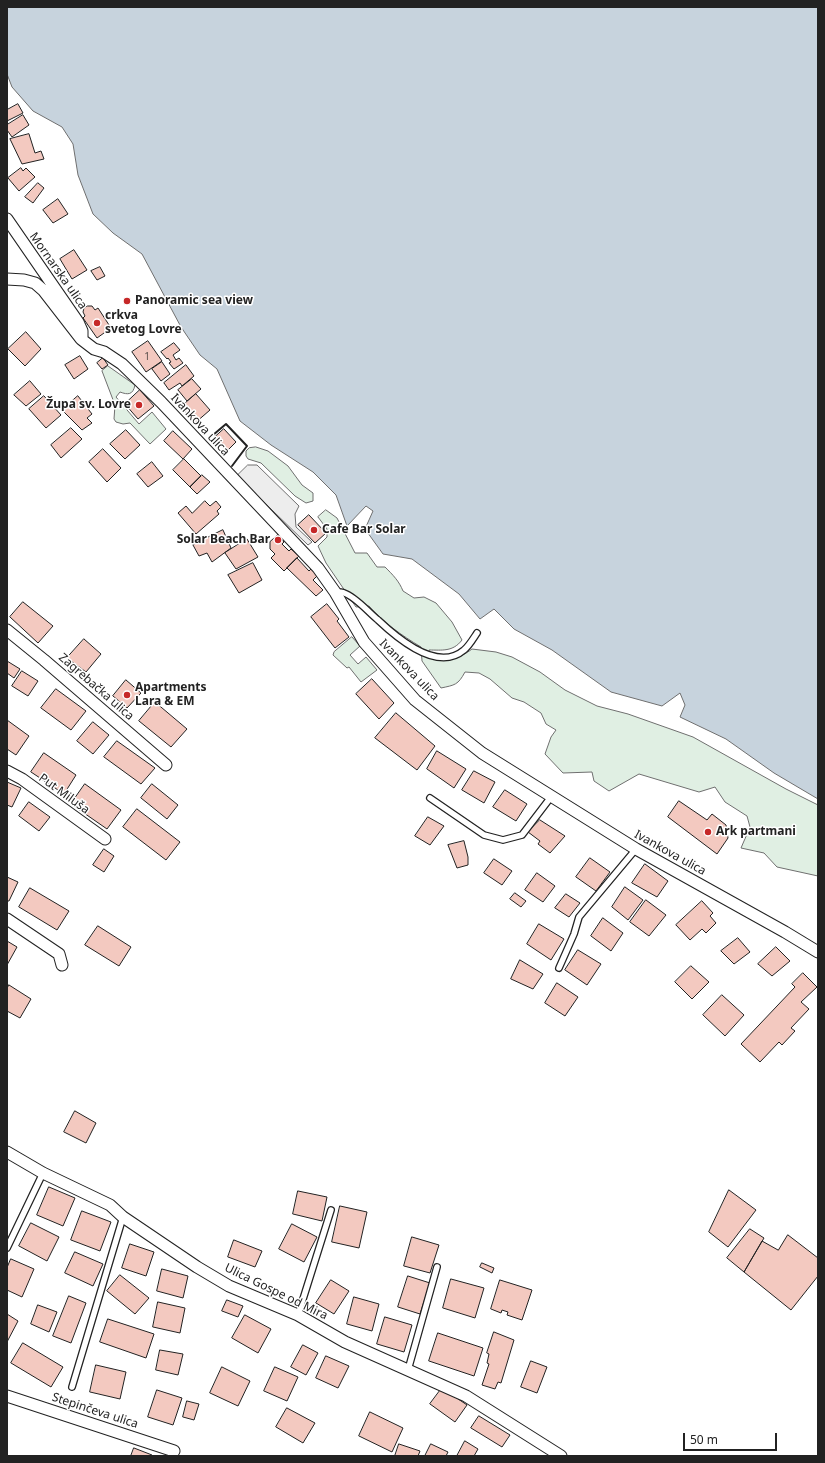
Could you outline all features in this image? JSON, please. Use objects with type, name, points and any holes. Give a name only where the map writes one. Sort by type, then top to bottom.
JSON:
[{"type":"street","name":"Mornarska ulica","points":[[7,219],[78,322],[82,331],[81,339]]},
{"type":"street","name":"Ivankova ulica","points":[[7,279],[24,280],[35,284],[43,290],[81,339],[94,349],[104,352],[122,364],[161,402],[318,568],[335,592],[364,642],[415,700],[482,753],[636,849],[818,952]]},
{"type":"street","name":"Zagrebačka ulica","points":[[7,630],[166,765]]},
{"type":"street","name":"Put Miluša","points":[[7,771],[22,779],[105,839]]},
{"type":"street","points":[[7,919],[59,954],[62,965]]},
{"type":"street","name":"Ulica Gospe od Mira","points":[[7,1152],[43,1173],[110,1205],[123,1217],[197,1267],[229,1286],[298,1315],[345,1342],[466,1396],[561,1456]]},
{"type":"street","name":"Stepinčeva ulica","points":[[7,1396],[174,1451]]},
{"type":"lane","points":[[335,592],[344,593],[349,596],[402,640],[420,652],[430,655],[447,657],[457,655],[464,650],[477,633]]},
{"type":"lane","points":[[430,798],[484,835],[503,840],[522,836],[551,796]]},
{"type":"lane","points":[[559,968],[574,934],[579,917],[636,849]]},
{"type":"lane","points":[[7,1248],[43,1173]]},
{"type":"lane","points":[[298,1315],[331,1210]]},
{"type":"lane","points":[[72,1387],[123,1217]]},
{"type":"lane","points":[[408,1370],[437,1267]]},
{"type":"green space","points":[[108,366],[135,385],[133,391],[130,393],[125,394],[120,392],[116,397],[139,424],[152,412],[166,429],[150,444],[130,423],[123,424],[116,422],[114,419],[115,405],[102,371]]},
{"type":"green space","points":[[256,447],[268,451],[288,466],[302,485],[313,493],[313,501],[306,503],[295,496],[261,463],[248,459],[246,456],[246,451],[249,448]]},
{"type":"green space","points":[[326,510],[337,518],[355,553],[367,553],[377,567],[385,567],[391,573],[398,581],[403,591],[414,598],[424,597],[436,603],[452,622],[462,640],[455,647],[443,650],[429,650],[431,657],[457,657],[472,649],[496,652],[512,657],[540,672],[565,690],[597,706],[628,714],[693,737],[786,789],[818,805],[818,876],[777,867],[764,853],[741,848],[750,827],[747,816],[725,802],[715,787],[699,792],[639,774],[609,791],[594,781],[592,772],[563,773],[545,754],[551,737],[556,730],[546,724],[541,713],[524,702],[512,698],[490,679],[479,673],[465,672],[456,684],[441,688],[422,661],[421,647],[393,628],[369,606],[356,607],[326,563],[318,546],[327,537],[327,529],[318,517]]},
{"type":"green space","points":[[352,637],[360,646],[350,655],[358,664],[366,657],[377,670],[361,682],[349,667],[347,668],[333,655],[334,652]]},
{"type":"shaded area","points":[[7,7],[818,7],[818,799],[774,773],[726,739],[680,717],[685,705],[680,693],[662,706],[611,692],[552,650],[514,629],[494,609],[480,619],[459,594],[412,559],[383,554],[365,529],[373,511],[366,506],[347,526],[336,495],[313,472],[271,445],[240,421],[217,369],[200,355],[181,327],[142,254],[113,233],[93,214],[78,175],[73,144],[62,127],[33,111],[12,87],[7,74]]},
{"type":"shaded area","points":[[248,465],[257,465],[299,506],[295,514],[296,527],[312,542],[308,545],[237,476]]},
{"type":"building","points":[[18,104],[23,113],[7,121],[7,110]]},
{"type":"building","points":[[23,115],[29,125],[12,137],[7,130],[7,125]]},
{"type":"building","points":[[29,134],[35,153],[41,151],[44,159],[22,164],[10,139]]},
{"type":"building","points":[[21,168],[23,171],[26,168],[35,177],[19,191],[8,178]]},
{"type":"building","points":[[38,183],[44,188],[33,203],[25,197]]},
{"type":"building","points":[[58,199],[68,214],[53,223],[43,210]]},
{"type":"building","points":[[74,250],[87,270],[72,279],[60,259]]},
{"type":"building","points":[[100,267],[105,276],[97,280],[91,271]]},
{"type":"building","name":"crkva svetog Lovre","points":[[92,306],[95,310],[98,308],[111,328],[97,338],[83,318],[85,316],[83,312],[84,308]]},
{"type":"building","points":[[26,332],[41,349],[25,366],[8,349]]},
{"type":"building","points":[[148,341],[162,361],[146,372],[132,352]]},
{"type":"building","points":[[174,343],[180,350],[173,355],[176,360],[179,358],[183,363],[174,369],[169,363],[171,362],[168,358],[167,359],[161,352]]},
{"type":"building","points":[[80,356],[88,369],[74,379],[65,365]]},
{"type":"building","points":[[103,358],[108,365],[102,369],[97,363]]},
{"type":"building","points":[[162,362],[170,374],[161,381],[152,369]]},
{"type":"building","points":[[186,365],[194,376],[182,386],[180,383],[169,390],[164,383]]},
{"type":"building","points":[[192,379],[201,389],[187,401],[178,390]]},
{"type":"building","points":[[30,381],[41,394],[26,406],[14,395]]},
{"type":"building","name":"Župa sv. Lovre","points":[[140,390],[154,406],[138,419],[125,404]]},
{"type":"building","points":[[196,394],[210,410],[195,423],[181,407]]},
{"type":"building","points":[[44,396],[61,415],[46,428],[29,409]]},
{"type":"building","points":[[78,396],[92,414],[87,418],[92,423],[82,430],[62,410]]},
{"type":"building","points":[[71,428],[82,439],[61,458],[51,445]]},
{"type":"building","points":[[224,429],[236,442],[227,451],[214,438]]},
{"type":"building","points":[[126,430],[140,445],[125,459],[110,444]]},
{"type":"building","points":[[173,431],[192,449],[183,459],[164,441]]},
{"type":"building","points":[[103,449],[121,468],[107,482],[89,462]]},
{"type":"building","points":[[184,459],[201,476],[190,487],[173,470]]},
{"type":"building","points":[[152,462],[163,476],[148,487],[137,474]]},
{"type":"building","points":[[202,475],[210,482],[197,494],[190,487]]},
{"type":"building","points":[[205,501],[210,506],[216,501],[221,507],[217,511],[219,514],[196,534],[178,513],[186,506],[192,513]]},
{"type":"building","points":[[309,515],[326,533],[315,543],[298,525]]},
{"type":"building","points":[[223,530],[231,548],[212,562],[207,553],[199,556],[193,545]]},
{"type":"building","points":[[278,535],[284,542],[282,544],[289,551],[291,549],[299,556],[284,571],[271,558],[275,554],[270,549],[270,542]]},
{"type":"building","points":[[247,539],[258,557],[236,569],[225,553]]},
{"type":"building","points":[[297,558],[309,571],[311,569],[318,575],[313,580],[323,590],[316,596],[287,568]]},
{"type":"building","points":[[253,563],[262,580],[239,593],[228,575]]},
{"type":"building","points":[[23,602],[53,626],[38,643],[10,617]]},
{"type":"building","points":[[327,604],[339,619],[337,621],[349,637],[335,648],[311,617]]},
{"type":"building","points":[[84,639],[101,654],[86,672],[67,658]]},
{"type":"building","points":[[7,661],[20,669],[14,678],[7,673]]},
{"type":"building","points":[[22,671],[38,681],[28,696],[12,686]]},
{"type":"building","points":[[372,679],[394,703],[379,719],[356,694]]},
{"type":"building","name":"Apartments Lara & EM","points":[[126,680],[141,693],[127,708],[113,696]]},
{"type":"building","points":[[56,689],[86,711],[71,730],[41,708]]},
{"type":"building","points":[[155,702],[187,729],[171,747],[139,721]]},
{"type":"building","points":[[396,713],[435,746],[417,770],[375,738]]},
{"type":"building","points":[[7,720],[29,736],[16,755],[7,749]]},
{"type":"building","points":[[93,722],[109,735],[93,754],[77,741]]},
{"type":"building","points":[[117,741],[155,768],[141,784],[104,757]]},
{"type":"building","points":[[437,751],[466,769],[454,788],[427,769]]},
{"type":"building","points":[[44,753],[76,775],[64,794],[31,772]]},
{"type":"building","points":[[474,771],[495,782],[484,803],[462,790]]},
{"type":"building","points":[[7,782],[21,788],[12,807],[7,805]]},
{"type":"building","points":[[85,784],[121,810],[107,829],[71,804]]},
{"type":"building","points":[[152,784],[178,805],[167,819],[141,798]]},
{"type":"building","points":[[505,790],[527,804],[516,821],[493,807]]},
{"type":"building","points":[[679,801],[707,820],[712,814],[726,825],[728,838],[717,854],[668,817]]},
{"type":"building","points":[[29,802],[50,817],[39,831],[19,816]]},
{"type":"building","points":[[137,809],[180,842],[166,860],[123,827]]},
{"type":"building","points":[[428,817],[444,826],[430,845],[415,836]]},
{"type":"building","points":[[540,820],[565,836],[550,853],[538,844],[540,841],[528,832]]},
{"type":"building","points":[[464,841],[468,857],[468,865],[457,868],[448,845]]},
{"type":"building","points":[[104,849],[114,856],[104,872],[93,865]]},
{"type":"building","points":[[590,858],[610,872],[596,891],[576,877]]},
{"type":"building","points":[[494,859],[512,871],[502,885],[484,873]]},
{"type":"building","points":[[645,864],[668,881],[657,897],[632,883]]},
{"type":"building","points":[[537,873],[555,886],[543,902],[525,890]]},
{"type":"building","points":[[7,877],[18,882],[9,901],[7,901]]},
{"type":"building","points":[[625,887],[643,900],[628,920],[612,907]]},
{"type":"building","points":[[30,888],[69,911],[57,930],[19,907]]},
{"type":"building","points":[[515,893],[526,901],[521,907],[510,899]]},
{"type":"building","points":[[566,894],[580,903],[569,917],[555,908]]},
{"type":"building","points":[[646,900],[666,915],[649,936],[630,922]]},
{"type":"building","points":[[702,901],[713,913],[710,916],[716,923],[706,933],[702,929],[690,940],[676,925]]},
{"type":"building","points":[[603,918],[623,933],[611,951],[591,936]]},
{"type":"building","points":[[539,924],[564,939],[551,960],[527,944]]},
{"type":"building","points":[[98,926],[131,947],[119,966],[85,945]]},
{"type":"building","points":[[738,938],[750,952],[734,964],[721,951]]},
{"type":"building","points":[[7,941],[17,947],[7,965]]},
{"type":"building","points":[[776,947],[790,961],[772,976],[758,964]]},
{"type":"building","points":[[578,950],[601,964],[587,985],[565,970]]},
{"type":"building","points":[[520,960],[543,974],[533,989],[511,979]]},
{"type":"building","points":[[691,966],[709,982],[692,999],[675,982]]},
{"type":"building","points":[[803,973],[817,987],[801,1002],[809,1009],[791,1028],[795,1031],[782,1045],[779,1042],[760,1062],[741,1044],[795,987],[792,984]]},
{"type":"building","points":[[557,983],[578,997],[565,1016],[545,1003]]},
{"type":"building","points":[[9,985],[31,999],[20,1018],[7,1011],[7,989]]},
{"type":"building","points":[[722,995],[744,1015],[725,1036],[703,1015]]},
{"type":"building","points":[[75,1111],[96,1123],[86,1143],[64,1132]]},
{"type":"building","points":[[49,1187],[75,1198],[63,1226],[37,1215]]},
{"type":"building","points":[[729,1190],[756,1210],[728,1247],[709,1232]]},
{"type":"building","points":[[298,1191],[327,1197],[322,1221],[293,1214]]},
{"type":"building","points":[[340,1206],[367,1212],[359,1248],[332,1242]]},
{"type":"building","points":[[82,1211],[111,1222],[100,1251],[71,1240]]},
{"type":"building","points":[[31,1223],[59,1237],[47,1261],[19,1246]]},
{"type":"building","points":[[292,1224],[317,1237],[304,1262],[279,1249]]},
{"type":"building","points":[[750,1229],[764,1238],[744,1272],[727,1258]]},
{"type":"building","points":[[788,1235],[818,1258],[818,1276],[791,1310],[744,1272],[762,1241],[778,1250]]},
{"type":"building","points":[[412,1237],[439,1245],[430,1273],[404,1266]]},
{"type":"building","points":[[234,1240],[262,1251],[255,1267],[228,1257]]},
{"type":"building","points":[[130,1244],[154,1252],[146,1276],[122,1268]]},
{"type":"building","points":[[75,1252],[103,1264],[93,1286],[65,1273]]},
{"type":"building","points":[[11,1259],[34,1269],[22,1297],[7,1290],[7,1268]]},
{"type":"building","points":[[482,1263],[494,1268],[492,1273],[480,1267]]},
{"type":"building","points":[[162,1269],[188,1276],[183,1298],[157,1291]]},
{"type":"building","points":[[120,1275],[149,1298],[135,1314],[107,1291]]},
{"type":"building","points":[[408,1276],[430,1283],[420,1314],[398,1307]]},
{"type":"building","points":[[451,1279],[484,1288],[475,1318],[443,1308]]},
{"type":"building","points":[[331,1280],[349,1291],[334,1314],[316,1303]]},
{"type":"building","points":[[500,1280],[532,1290],[522,1320],[507,1315],[508,1312],[502,1310],[501,1313],[491,1309]]},
{"type":"building","points":[[69,1296],[86,1303],[71,1343],[53,1336]]},
{"type":"building","points":[[354,1297],[379,1304],[372,1331],[347,1324]]},
{"type":"building","points":[[227,1300],[243,1306],[238,1317],[222,1311]]},
{"type":"building","points":[[158,1302],[185,1308],[180,1333],[153,1327]]},
{"type":"building","points":[[38,1305],[57,1312],[49,1332],[31,1324]]},
{"type":"building","points":[[7,1314],[18,1321],[7,1342]]},
{"type":"building","points":[[245,1315],[271,1329],[258,1353],[232,1338]]},
{"type":"building","points":[[385,1317],[412,1325],[404,1352],[377,1344]]},
{"type":"building","points":[[108,1319],[154,1334],[146,1358],[100,1342]]},
{"type":"building","points":[[494,1332],[514,1340],[501,1383],[498,1382],[495,1389],[482,1385],[489,1364],[487,1363],[489,1354],[487,1353]]},
{"type":"building","points":[[438,1333],[483,1348],[474,1376],[429,1361]]},
{"type":"building","points":[[23,1343],[63,1367],[51,1387],[11,1363]]},
{"type":"building","points":[[303,1345],[318,1353],[306,1375],[291,1367]]},
{"type":"building","points":[[160,1350],[183,1354],[178,1375],[156,1370]]},
{"type":"building","points":[[326,1356],[349,1366],[338,1388],[316,1378]]},
{"type":"building","points":[[531,1361],[547,1367],[537,1393],[521,1387]]},
{"type":"building","points":[[96,1365],[126,1372],[120,1399],[90,1392]]},
{"type":"building","points":[[222,1367],[250,1381],[238,1406],[210,1393]]},
{"type":"building","points":[[275,1367],[298,1377],[287,1401],[264,1391]]},
{"type":"building","points":[[442,1388],[467,1405],[455,1422],[430,1404]]},
{"type":"building","points":[[157,1390],[182,1398],[173,1425],[148,1417]]},
{"type":"building","points":[[187,1401],[199,1404],[194,1420],[183,1417]]},
{"type":"building","points":[[287,1408],[315,1423],[303,1443],[276,1427]]},
{"type":"building","points":[[370,1412],[403,1428],[392,1452],[359,1436]]},
{"type":"building","points":[[479,1416],[510,1435],[502,1447],[471,1428]]},
{"type":"building","points":[[465,1441],[478,1449],[474,1456],[457,1456]]},
{"type":"building","points":[[399,1444],[420,1451],[418,1456],[395,1456]]},
{"type":"building","points":[[431,1444],[448,1452],[446,1456],[425,1456]]},
{"type":"building","points":[[134,1448],[152,1455],[152,1456],[131,1456]]},
{"type":"wall","points":[[213,435],[226,424],[247,446],[232,466]]},
{"type":"place","name":"Panoramic sea view","points":[[127,301]]},
{"type":"place","name":"crkva svetog Lovre","points":[[97,323]]},
{"type":"place","name":"Župa sv. Lovre","points":[[139,405]]},
{"type":"place","name":"Cafe Bar Solar","points":[[314,530]]},
{"type":"place","name":"Solar Beach Bar","points":[[278,540]]},
{"type":"place","name":"Apartments Lara & EM","points":[[127,695]]},
{"type":"place","name":"Ark partmani","points":[[708,832]]}]
